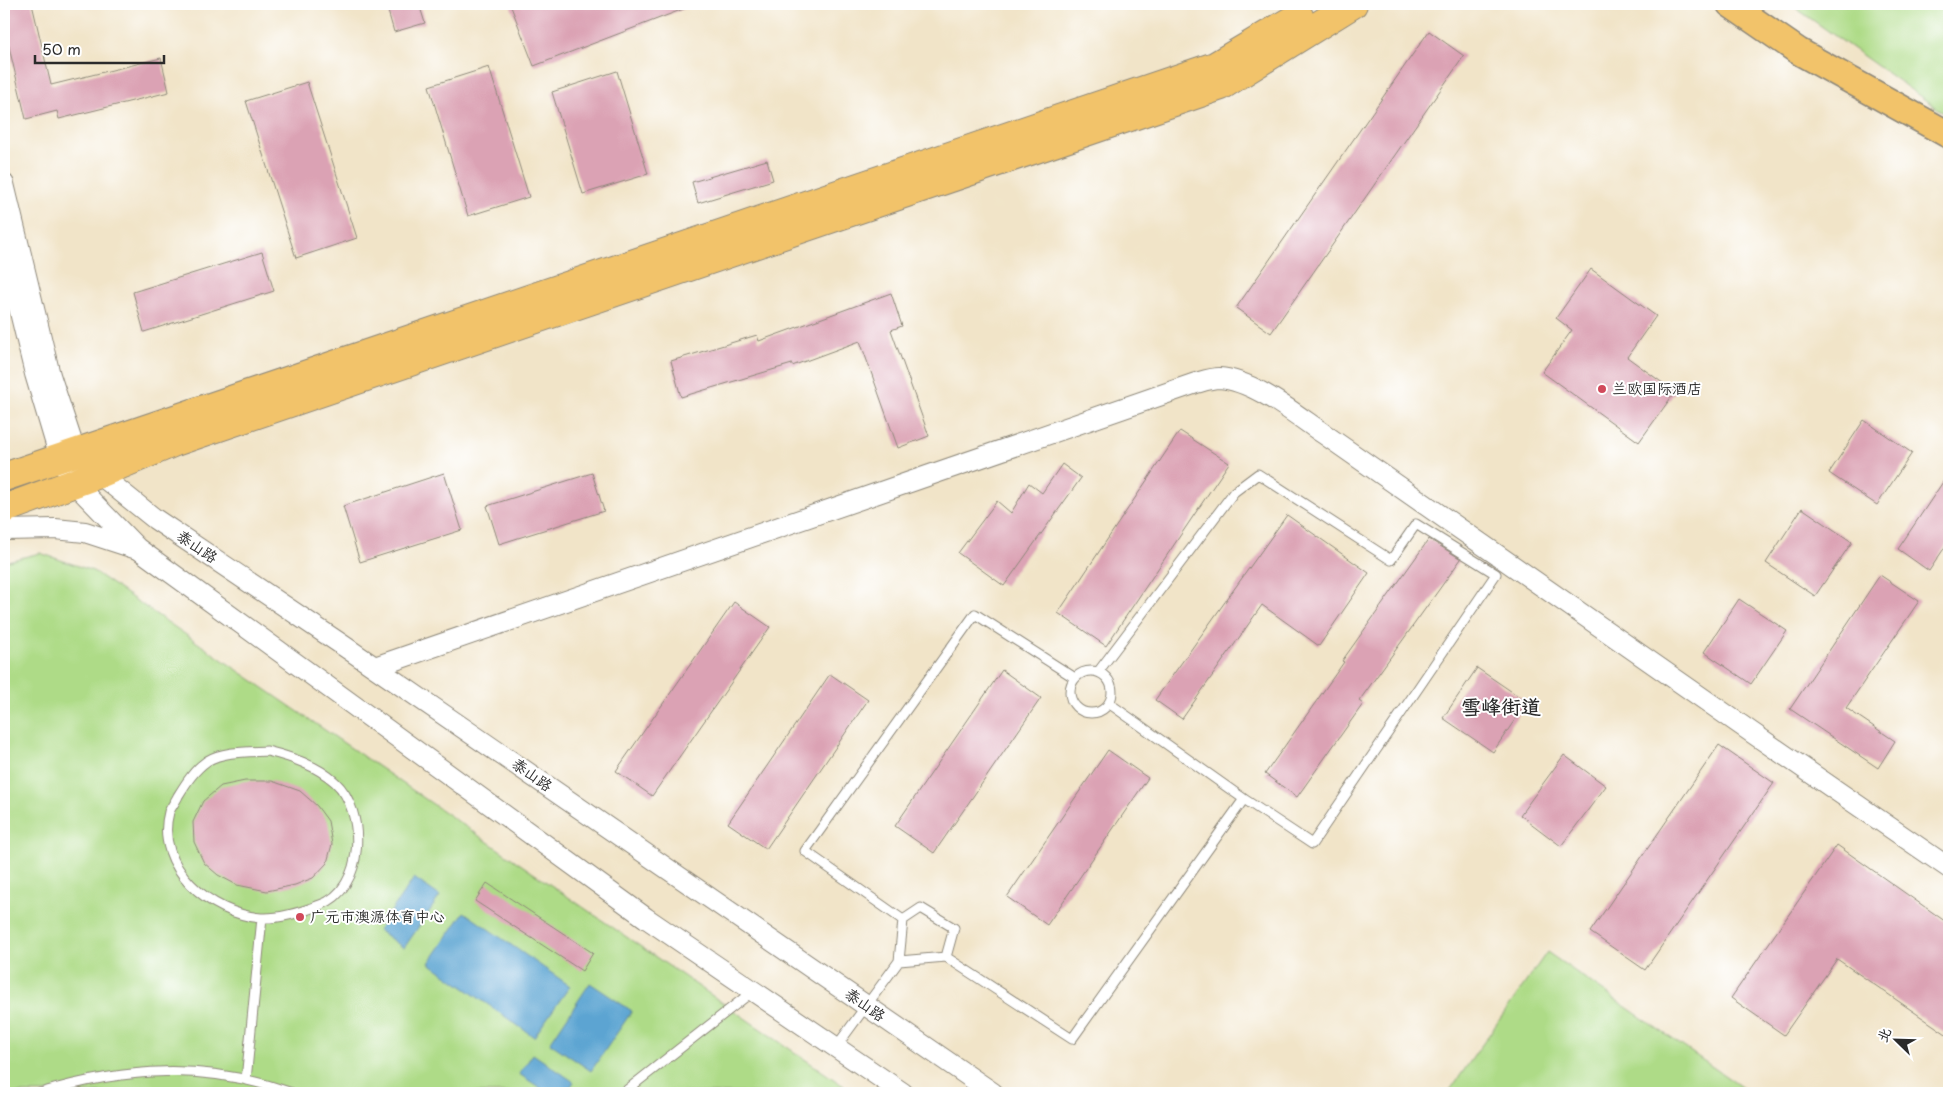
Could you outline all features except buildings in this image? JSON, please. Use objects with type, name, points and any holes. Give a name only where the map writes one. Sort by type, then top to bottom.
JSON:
[{"type":"highway","points":[[4,477],[1215,66],[1320,4]]},
{"type":"highway","points":[[6,526],[86,479],[175,442],[1221,86],[1353,4]]},
{"type":"main road","points":[[1730,4],[1798,51],[1949,135]]},
{"type":"main road","points":[[1755,4],[1806,39],[1949,119]]},
{"type":"street","points":[[4,184],[68,455]]},
{"type":"street","points":[[4,246],[35,374],[68,455]]},
{"type":"street","points":[[375,667],[1187,386],[1219,378],[1241,384],[1264,395],[1324,434],[1949,868]]},
{"type":"street","name":"泰山路","points":[[68,455],[137,548],[646,918],[902,1093]]},
{"type":"street","name":"泰山路","points":[[86,479],[155,519],[375,667],[993,1093]]},
{"type":"street","points":[[6,526],[55,528],[85,532],[137,548]]},
{"type":"lane","points":[[1098,672],[1234,492],[1258,474],[1391,560],[1416,524],[1496,574],[1312,844],[1244,799],[1110,704]]},
{"type":"lane","points":[[903,920],[805,851],[975,614],[1075,678]]},
{"type":"lane","points":[[1086,671],[1098,672],[1109,679],[1114,691],[1110,704],[1099,713],[1085,714],[1073,706],[1069,691],[1075,678],[1086,671]]},
{"type":"lane","points":[[266,751],[299,760],[336,782],[350,804],[358,833],[355,862],[343,888],[328,903],[295,914],[262,918],[239,914],[212,902],[195,889],[176,865],[167,840],[169,812],[187,780],[208,760],[237,752],[266,751]]},
{"type":"lane","points":[[899,961],[946,958],[1072,1039],[1244,799]]},
{"type":"lane","points":[[903,920],[922,908],[954,928],[946,958]]},
{"type":"lane","points":[[246,1080],[262,918]]},
{"type":"lane","points":[[836,1048],[899,961],[903,920]]},
{"type":"lane","points":[[623,1093],[753,991]]},
{"type":"lane","points":[[40,1093],[86,1080],[150,1071],[215,1074],[268,1084],[292,1093]]},
{"type":"green space","points":[[1790,4],[1949,4],[1949,114],[1938,109]]},
{"type":"green space","name":"广元市澳源体育中心","points":[[40,553],[93,571],[854,1093],[4,1093],[4,562]]},
{"type":"green space","points":[[1547,952],[1750,1093],[1448,1093]]},
{"type":"water","points":[[414,878],[440,896],[404,948],[378,930]]},
{"type":"water","points":[[464,912],[570,986],[534,1037],[429,963]]},
{"type":"water","points":[[590,983],[632,1011],[591,1071],[550,1043]]},
{"type":"water","points":[[533,1054],[574,1082],[566,1093],[548,1093],[519,1074]]},
{"type":"place","name":"兰欧国际酒店","points":[[1602,389]]},
{"type":"place","name":"广元市澳源体育中心","points":[[300,917]]},
{"type":"district","name":"雪峰街道","points":[[1501,707]]}]
